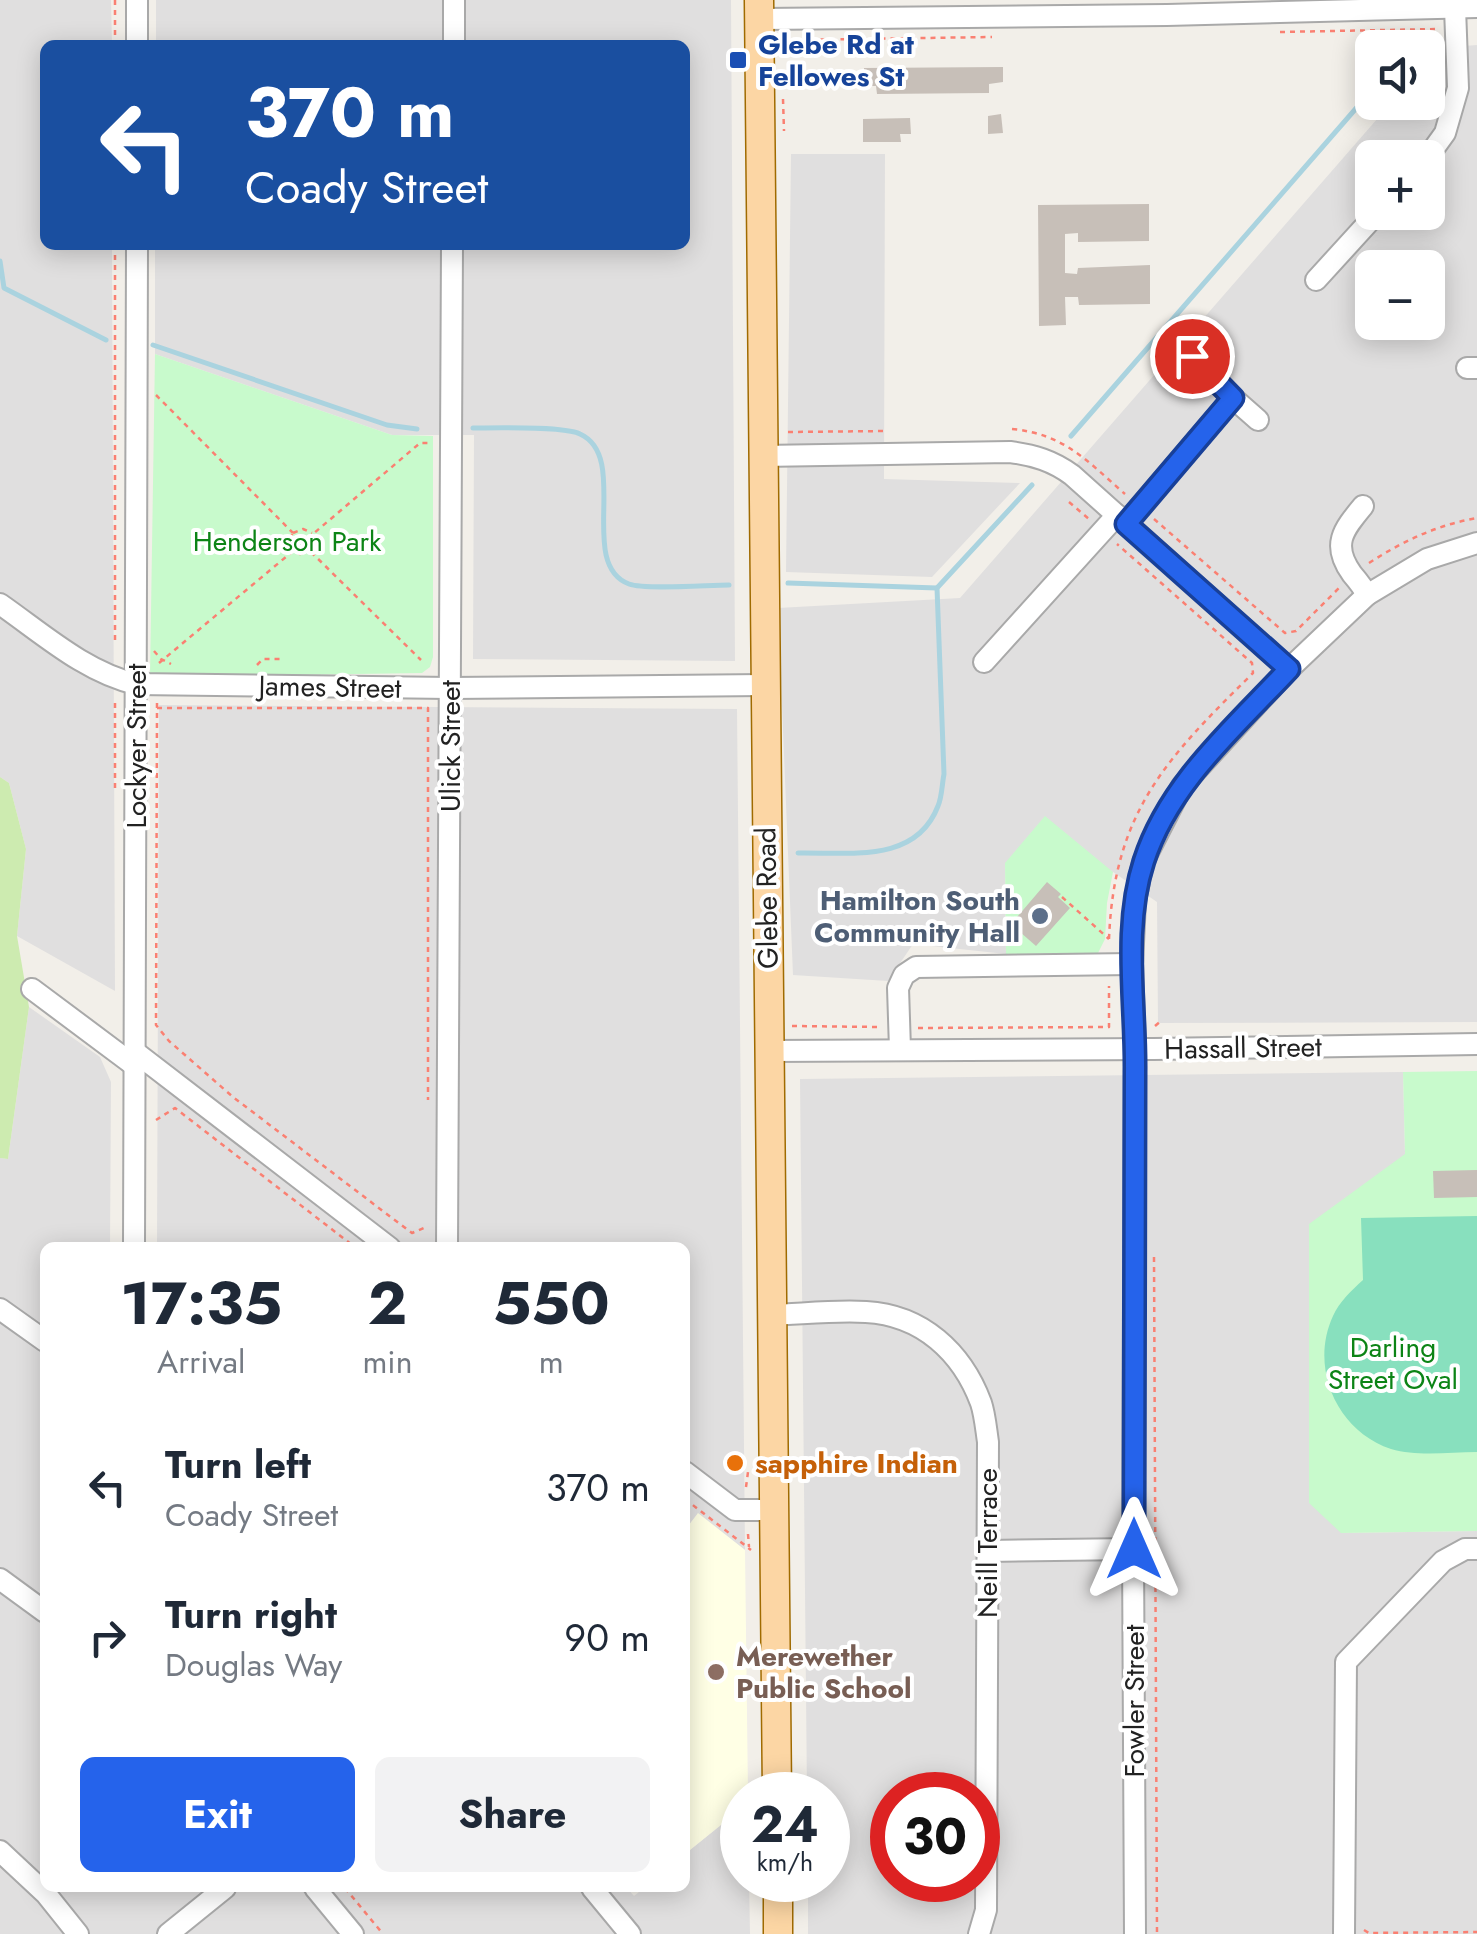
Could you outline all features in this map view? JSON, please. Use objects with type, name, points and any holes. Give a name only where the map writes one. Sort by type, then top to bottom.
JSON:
[{"type":"main road","name":"Glebe Road","points":[[759,9],[777,1772]]},
{"type":"main road","points":[[778,1902],[778,1934]]},
{"type":"street","points":[[136,0],[136,40]]},
{"type":"street","points":[[454,0],[454,40]]},
{"type":"street","points":[[759,9],[1477,7]]},
{"type":"street","points":[[1440,140],[1458,88],[1455,8]]},
{"type":"street","points":[[1316,280],[1362,230]]},
{"type":"street","name":"Lockyer Street","points":[[134,1242],[137,250]]},
{"type":"street","name":"Ulick Street","points":[[447,1242],[452,250]]},
{"type":"street","points":[[1192,356],[1258,420]]},
{"type":"street","points":[[984,662],[1103,532],[1128,515],[1233,398]]},
{"type":"street","points":[[762,456],[1010,452],[1059,466],[1128,515],[1289,669]]},
{"type":"street","points":[[1364,506],[1341,538],[1344,562],[1367,595]]},
{"type":"street","name":"Fowler Street","points":[[1135,1934],[1136,1049],[1132,964],[1135,901],[1144,862],[1182,786],[1289,669],[1367,595],[1427,559],[1477,543]]},
{"type":"street","points":[[0,604],[86,664],[111,678],[136,684]]},
{"type":"street","name":"James Street","points":[[136,684],[450,688],[765,685]]},
{"type":"street","points":[[900,1050],[898,988],[904,975],[916,968],[1132,964]]},
{"type":"street","points":[[32,988],[135,1059],[382,1242]]},
{"type":"street","name":"Hassall Street","points":[[768,1051],[1477,1044]]},
{"type":"street","points":[[0,1309],[40,1337]]},
{"type":"street","name":"Neill Terrace","points":[[772,1314],[867,1312],[904,1318],[937,1338],[963,1364],[982,1406],[988,1442],[986,1910],[979,1934]]},
{"type":"street","points":[[690,1476],[736,1510],[774,1510]]},
{"type":"street","points":[[988,1551],[1134,1549]]},
{"type":"street","points":[[1353,1930],[1346,1662],[1443,1560],[1477,1549]]},
{"type":"street","points":[[0,1580],[40,1608]]},
{"type":"street","points":[[0,1851],[40,1888]]},
{"type":"street","points":[[44,1892],[78,1934]]},
{"type":"street","points":[[168,1934],[220,1892]]},
{"type":"street","points":[[317,1892],[353,1934]]},
{"type":"street","points":[[595,1892],[630,1934]]},
{"type":"path","points":[[115,0],[115,40]]},
{"type":"path","points":[[783,58],[789,34]]},
{"type":"path","points":[[780,40],[787,40]]},
{"type":"path","points":[[783,86],[784,132]]},
{"type":"path","points":[[115,250],[115,643],[125,643]]},
{"type":"path","points":[[165,405],[293,533]]},
{"type":"path","points":[[1012,429],[1047,436],[1067,445],[1128,515],[1284,633],[1296,631],[1353,575],[1400,543],[1477,518]]},
{"type":"path","points":[[786,432],[886,432]]},
{"type":"path","points":[[313,534],[420,443],[430,443]]},
{"type":"path","points":[[1069,502],[1252,663],[1253,673],[1172,757],[1133,820],[1113,884],[1108,950]]},
{"type":"path","points":[[293,533],[303,529],[313,534]]},
{"type":"path","points":[[293,533],[290,544],[300,554],[314,545],[313,534]]},
{"type":"path","points":[[161,660],[293,551]]},
{"type":"path","points":[[310,551],[421,660]]},
{"type":"path","points":[[428,1103],[428,708],[157,705],[156,1025],[233,1097],[412,1233],[428,1226]]},
{"type":"path","points":[[1062,897],[1109,939]]},
{"type":"path","points":[[908,1028],[1109,1027],[1107,979]]},
{"type":"path","points":[[1108,1018],[1114,1019]]},
{"type":"path","points":[[1154,1026],[1160,1020]]},
{"type":"path","points":[[792,1026],[888,1027]]},
{"type":"path","points":[[156,1120],[175,1108],[348,1242]]},
{"type":"path","points":[[1154,1244],[1157,1934]]},
{"type":"path","points":[[746,1487],[748,1472]]},
{"type":"path","points":[[690,1503],[751,1550],[748,1534]]},
{"type":"path","points":[[347,1892],[383,1934]]},
{"type":"path","points":[[1353,1930],[1477,1932]]},
{"type":"shaded area","points":[[0,0],[111,0],[112,40],[40,40],[40,250],[112,250],[115,991],[17,936],[26,849],[9,783],[0,777]]},
{"type":"shaded area","points":[[156,0],[731,0],[735,661],[473,659],[474,435],[392,435],[155,354],[155,250],[690,250],[690,40],[156,40]]},
{"type":"shaded area","points":[[1477,45],[1477,1022],[1158,1023],[1157,902],[1113,872],[1005,863],[1006,954],[913,944],[888,981],[793,975],[778,608],[960,598],[1355,144],[1355,230],[1445,230],[1445,140],[1359,140],[1376,120],[1445,120],[1445,47]]},
{"type":"shaded area","points":[[791,154],[885,154],[884,479],[1020,483],[932,577],[786,572]]},
{"type":"shaded area","points":[[159,705],[737,709],[745,1550],[698,1514],[690,1524],[690,1242],[157,1242]]},
{"type":"shaded area","points":[[29,1007],[100,1057],[111,1082],[110,1242],[40,1242],[40,1892],[630,1892],[634,1896],[639,1892],[690,1892],[690,1850],[720,1826],[720,1902],[749,1902],[750,1934],[0,1934],[0,1158],[8,1159]]},
{"type":"shaded area","points":[[1403,1072],[1405,1154],[1341,1533],[1477,1531],[1477,1934],[808,1934],[808,1902],[850,1902],[850,1772],[807,1772],[800,1079]]},
{"type":"shaded area","name":"Merewether Public School","points":[[698,1513],[745,1550],[748,1772],[720,1772],[720,1826],[690,1850],[690,1523]]},
{"type":"green space","name":"Henderson Park","points":[[155,354],[392,435],[433,436],[430,667],[422,673],[150,677]]},
{"type":"green space","points":[[0,777],[9,783],[26,849],[17,936],[29,1007],[8,1159],[0,1158]]},
{"type":"green space","points":[[1045,816],[1113,872],[1105,939],[1098,953],[1006,954],[1005,863]]},
{"type":"green space","name":"Darling Street Oval","points":[[1477,1071],[1477,1531],[1341,1533],[1309,1503],[1309,1224],[1405,1154],[1403,1072]]},
{"type":"green space","points":[[1477,1216],[1477,1452],[1391,1449],[1356,1428],[1343,1413],[1333,1395],[1324,1356],[1333,1316],[1363,1280],[1361,1218]]},
{"type":"building","points":[[1003,67],[1003,82],[989,84],[989,93],[877,94],[876,86],[864,86],[864,68]]},
{"type":"building","points":[[1001,114],[1003,133],[988,134],[988,116]]},
{"type":"building","points":[[910,118],[911,134],[900,134],[901,142],[863,142],[863,119]]},
{"type":"building","points":[[1149,204],[1149,241],[1078,242],[1078,233],[1065,234],[1065,273],[1077,274],[1078,268],[1150,265],[1150,304],[1079,305],[1078,297],[1065,297],[1066,325],[1039,326],[1038,205]]},
{"type":"building","name":"Hamilton South Community Hall","points":[[1047,882],[1070,908],[1036,946],[1011,924]]},
{"type":"building","points":[[1477,1170],[1477,1197],[1434,1198],[1433,1171]]},
{"type":"waterway","points":[[1071,436],[1355,110]]},
{"type":"waterway","points":[[0,261],[4,288],[106,340]]},
{"type":"waterway","points":[[153,345],[387,425],[417,429]]},
{"type":"waterway","points":[[473,428],[572,431],[595,446],[602,464],[606,555],[614,573],[629,584],[729,585]]},
{"type":"waterway","points":[[798,853],[879,851],[914,838],[928,825],[939,802],[944,774],[937,588],[1032,485]]},
{"type":"waterway","points":[[788,583],[937,588]]},
{"type":"place","name":"Glebe Rd at Fellowes St","points":[[738,60]]},
{"type":"place","name":"Hamilton South Community Hall","points":[[1040,916]]},
{"type":"place","name":"sapphire Indian","points":[[735,1463]]},
{"type":"place","name":"Merewether Public School","points":[[716,1672]]},
{"type":"route","points":[[1134,1549],[1135,901],[1144,862],[1182,786],[1289,669],[1126,524],[1233,398],[1192,356]]}]
